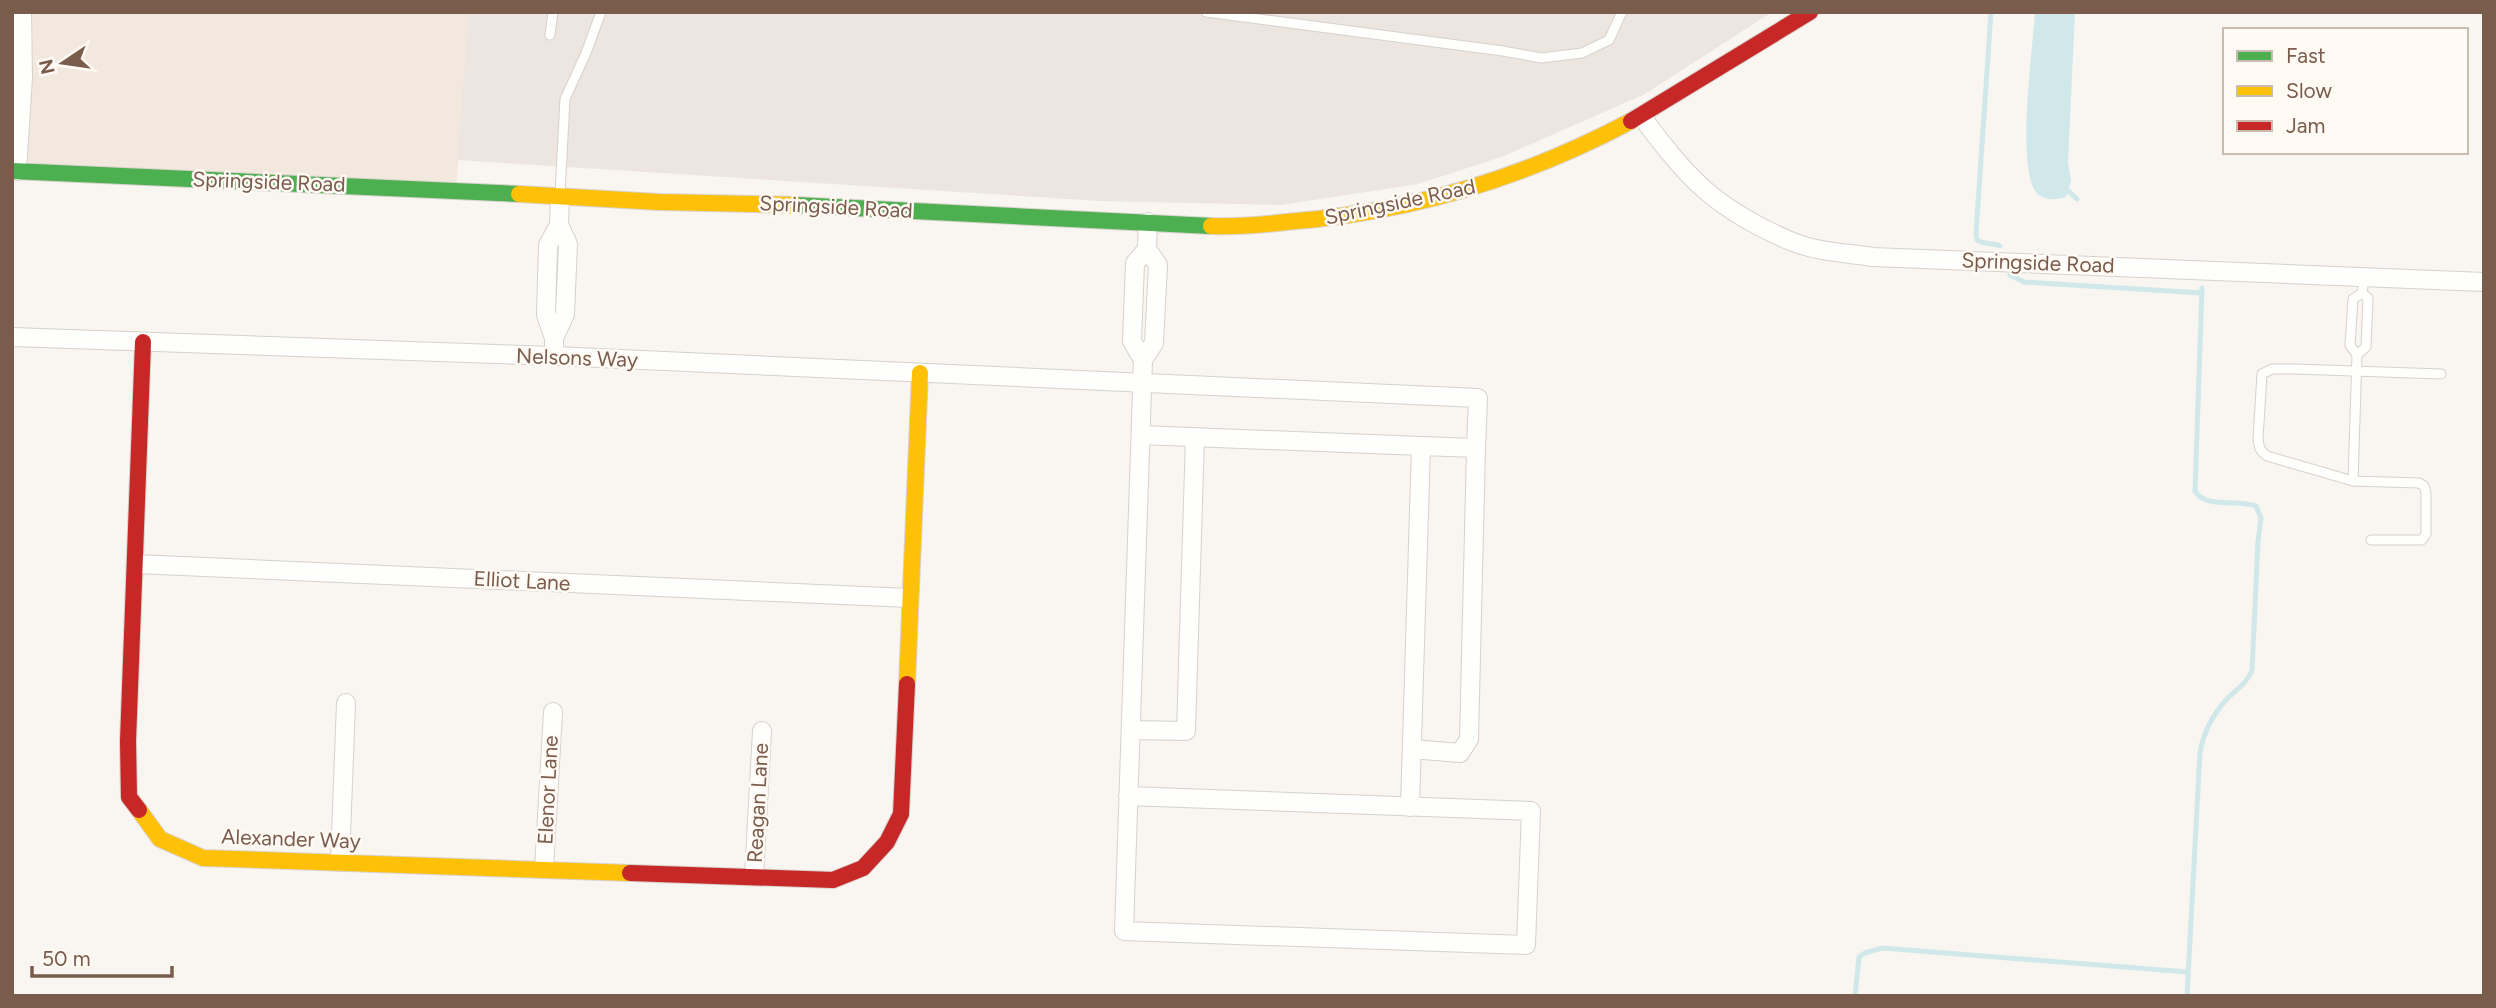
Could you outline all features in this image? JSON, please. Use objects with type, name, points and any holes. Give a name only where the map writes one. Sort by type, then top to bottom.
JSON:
[{"type":"main road","name":"Springside Road","points":[[15,171],[1231,227],[1316,220],[1396,207],[1479,186],[1584,146],[1641,116],[1810,12]]},
{"type":"main road","name":"Alexander Way","points":[[144,342],[128,741],[129,797],[160,839],[203,858],[833,880],[863,868],[887,842],[901,814],[909,598]]},
{"type":"main road","points":[[909,598],[920,373]]},
{"type":"street","points":[[15,171],[23,77],[22,12]]},
{"type":"street","name":"Springside Road","points":[[1641,116],[1665,147],[1705,190],[1748,219],[1795,243],[1826,250],[1873,257],[2363,285],[2484,282]]},
{"type":"street","points":[[554,347],[546,314],[548,245],[558,225],[560,196]]},
{"type":"street","points":[[1128,796],[1531,811],[1526,945],[1124,931],[1128,796],[1143,383],[1143,360],[1132,341],[1132,328],[1135,263],[1147,249],[1148,222]]},
{"type":"street","name":"Nelsons Way","points":[[12,337],[144,342],[554,347],[920,373],[1478,398],[1476,448]]},
{"type":"street","points":[[1141,435],[1476,448],[1469,739],[1460,752],[1412,749]]},
{"type":"street","points":[[1131,730],[1186,732],[1195,437]]},
{"type":"street","points":[[1410,807],[1421,446]]},
{"type":"street","name":"Elliot Lane","points":[[136,564],[909,598]]},
{"type":"street","points":[[340,862],[346,703]]},
{"type":"street","name":"Elenor Lane","points":[[544,869],[552,712]]},
{"type":"street","name":"Reagan Lane","points":[[754,876],[762,731]]},
{"type":"lane","points":[[550,35],[553,12]]},
{"type":"lane","points":[[560,196],[565,99],[601,12]]},
{"type":"lane","points":[[1206,12],[1541,58],[1582,53],[1609,40],[1622,12]]},
{"type":"lane","points":[[2357,355],[2366,347],[2368,298],[2363,285]]},
{"type":"lane","points":[[2353,481],[2357,355],[2350,345],[2353,299],[2363,285]]},
{"type":"lane","points":[[2371,540],[2422,540],[2426,534],[2424,486],[2419,483],[2353,481],[2267,456],[2259,448],[2258,439],[2261,378],[2267,370],[2441,374]]},
{"type":"shaded area","points":[[12,12],[469,12],[456,190],[12,171]]},
{"type":"shaded area","points":[[469,12],[1772,12],[1645,94],[1504,156],[1418,184],[1281,205],[1100,201],[457,160]]},
{"type":"water","points":[[2035,12],[2075,12],[2068,162],[2071,181],[2066,197],[2058,199],[2046,198],[2036,192],[2030,179],[2027,158],[2027,106]]},
{"type":"waterway","points":[[1991,12],[1976,233],[1979,242],[2000,246]]},
{"type":"waterway","points":[[2065,188],[2077,199]]},
{"type":"waterway","points":[[2010,275],[2024,282],[2202,293]]},
{"type":"waterway","points":[[2187,996],[2200,752],[2213,717],[2245,682],[2252,670],[2261,518],[2256,506],[2214,502],[2200,497],[2195,491],[2202,288]]},
{"type":"waterway","points":[[1855,996],[1859,957],[1882,948],[2188,972]]},
{"type":"traffic: fast","points":[[12,171],[519,194]]},
{"type":"traffic: fast","points":[[795,205],[1211,226]]},
{"type":"traffic: slow","points":[[1211,226],[1258,225],[1331,217],[1420,201],[1507,176],[1549,160],[1631,121]]},
{"type":"traffic: slow","points":[[519,194],[659,202],[795,205]]},
{"type":"traffic: slow","points":[[907,684],[920,373]]},
{"type":"traffic: slow","points":[[139,810],[160,839],[203,858],[630,873]]},
{"type":"traffic: jam","points":[[1631,121],[1810,12]]},
{"type":"traffic: jam","points":[[139,810],[129,797],[128,741],[143,342]]},
{"type":"traffic: jam","points":[[630,873],[833,880],[863,868],[887,842],[901,814],[907,684]]}]
